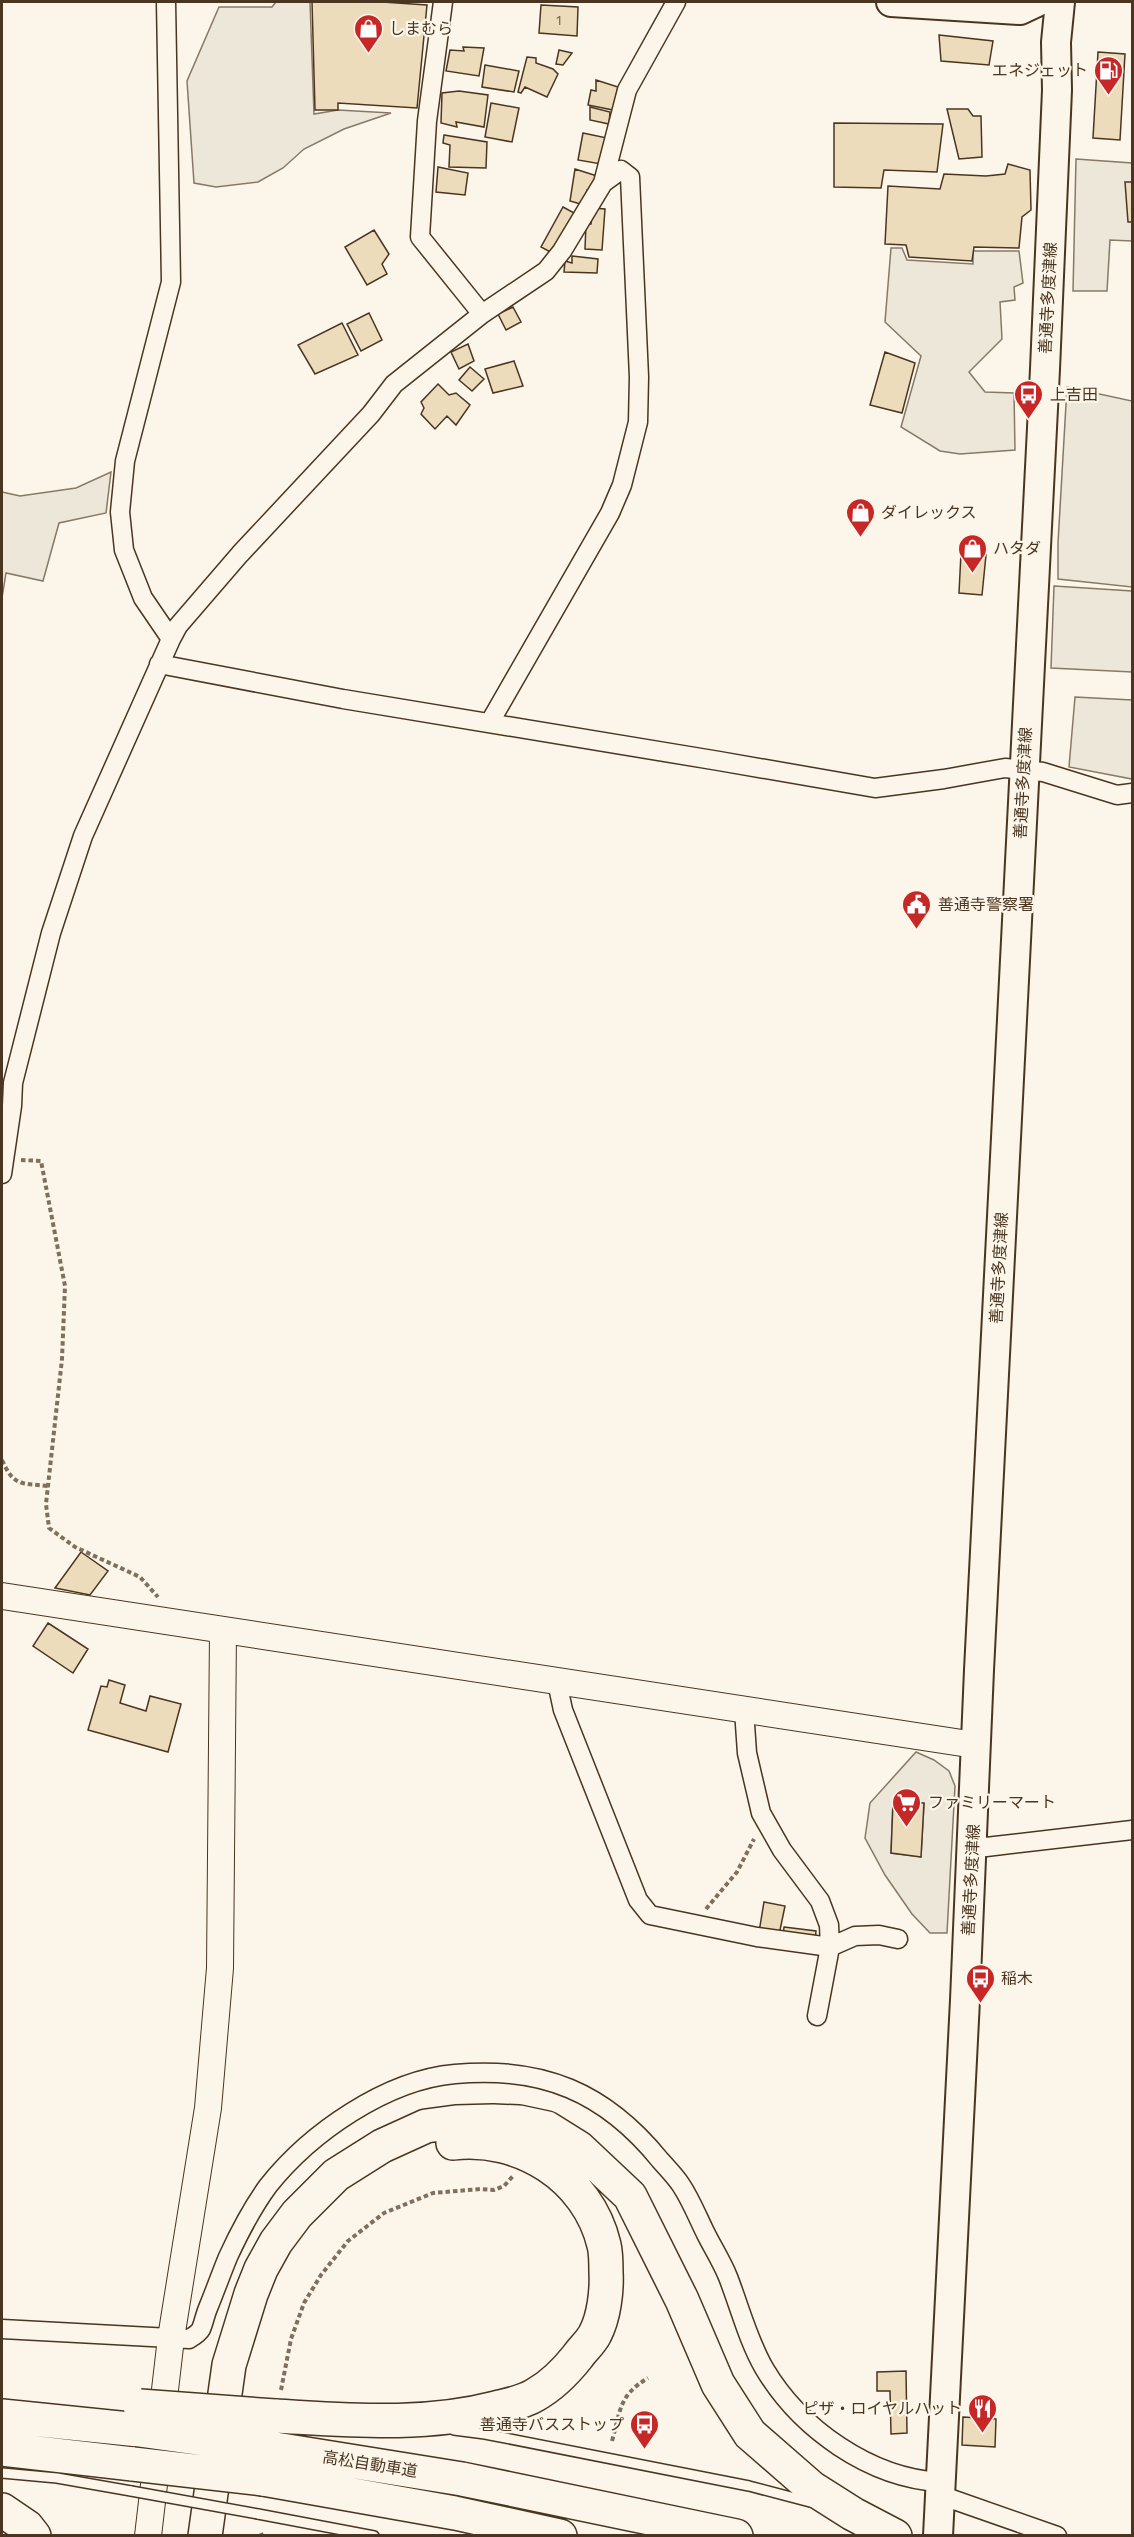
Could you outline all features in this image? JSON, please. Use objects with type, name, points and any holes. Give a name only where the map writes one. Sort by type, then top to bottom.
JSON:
[{"type":"highway","points":[[205,2535],[230,2365],[240,2326],[255,2285],[276,2242],[297,2214],[336,2175],[355,2161],[426,2126],[456,2122],[519,2122],[547,2128],[579,2148],[603,2168],[630,2196],[682,2300],[718,2384],[750,2434],[813,2488],[853,2514],[895,2535]]},
{"type":"highway","points":[[2,2400],[140,2418],[278,2403],[392,2422],[464,2416],[535,2396],[568,2369],[595,2333],[604,2302],[607,2279],[604,2246],[594,2218],[581,2196],[561,2174],[537,2158],[508,2146],[479,2142],[455,2142],[432,2148],[392,2164],[351,2191],[313,2227],[279,2280],[268,2303],[248,2371],[227,2535]]},
{"type":"highway","name":"高松自動車道","points":[[2,2416],[140,2418],[266,2464],[455,2513],[560,2535]]},
{"type":"highway","name":"高松自動車道","points":[[2,2449],[132,2477],[266,2464],[462,2479],[735,2535]]},
{"type":"highway","points":[[2,2510],[27,2527],[34,2535]]},
{"type":"main road","points":[[891,2],[1020,10],[1037,2]]},
{"type":"main road","name":"善通寺多度津線","points":[[938,2535],[1023,770],[1045,369],[1058,90],[1056,42],[1060,2]]},
{"type":"street","points":[[166,2],[171,282],[125,461],[120,512],[124,550],[139,589],[171,639]]},
{"type":"street","points":[[443,2],[427,121],[420,237],[482,314]]},
{"type":"street","points":[[3,1166],[13,1083],[51,933],[83,836],[178,626],[240,554],[371,414],[394,384],[482,314],[546,271],[562,251],[603,183],[627,90],[676,2]]},
{"type":"street","points":[[490,722],[610,513],[622,485],[638,422],[639,377],[630,177],[621,170],[603,183]]},
{"type":"street","points":[[159,664],[343,699],[875,788],[1005,768],[1043,772],[1117,795],[1132,793]]},
{"type":"street","points":[[2,1596],[975,1745]]},
{"type":"street","points":[[148,2535],[171,2338],[208,2108],[220,1968],[223,1631]]},
{"type":"street","points":[[557,1682],[562,1710],[638,1900],[650,1915],[757,1937],[830,1947],[855,1936],[879,1935],[897,1939]]},
{"type":"street","points":[[744,1710],[747,1753],[763,1816],[782,1850],[820,1901],[829,1925],[830,1947],[817,2016]]},
{"type":"street","points":[[972,1845],[986,1847],[1132,1830]]},
{"type":"street","points":[[2,2329],[139,2334],[189,2339],[200,2331],[225,2265],[247,2219],[268,2186],[324,2131],[361,2107],[396,2089],[424,2079],[455,2073],[525,2075],[561,2084],[603,2105],[639,2134],[681,2185],[728,2277],[747,2332],[765,2369],[791,2405],[831,2440],[861,2460],[1057,2535]]},
{"type":"lane","points":[[392,2422],[485,2434],[749,2486],[853,2514]]},
{"type":"lane","points":[[2,2473],[57,2478],[132,2477],[258,2514],[374,2535]]},
{"type":"path","points":[[3,1166],[41,1161],[65,1287],[62,1359],[46,1504],[49,1528],[75,1546],[140,1577],[163,1604],[168,1622]]},
{"type":"path","points":[[2,1460],[7,1474],[18,1482],[48,1486]]},
{"type":"path","points":[[694,1924],[737,1872],[763,1816]]},
{"type":"path","points":[[278,2403],[291,2339],[304,2303],[321,2275],[348,2241],[384,2213],[433,2193],[481,2188],[494,2190],[504,2186],[513,2176]]},
{"type":"path","points":[[612,2441],[621,2404],[634,2387],[648,2379]]},
{"type":"shaded area","points":[[276,2],[310,2],[314,114],[338,110],[391,113],[344,129],[304,149],[283,168],[258,182],[216,187],[194,183],[187,81],[219,7],[272,7]]},
{"type":"shaded area","points":[[1076,159],[1132,163],[1132,241],[1110,240],[1107,291],[1073,291]]},
{"type":"shaded area","points":[[891,248],[902,248],[907,260],[973,264],[973,251],[1019,251],[1023,283],[1014,287],[1015,300],[1000,302],[1002,339],[969,372],[985,392],[1014,393],[1015,450],[960,454],[940,451],[901,427],[921,356],[885,322]]},
{"type":"shaded area","points":[[1067,387],[1132,401],[1132,587],[1058,579]]},
{"type":"shaded area","points":[[111,472],[106,513],[59,523],[43,581],[6,573],[2,598],[2,492],[20,496],[76,488]]},
{"type":"shaded area","points":[[1054,586],[1132,591],[1132,672],[1051,668]]},
{"type":"shaded area","points":[[1075,697],[1132,700],[1132,779],[1069,767]]},
{"type":"shaded area","points":[[916,1752],[934,1760],[949,1771],[955,1786],[947,1933],[930,1933],[912,1914],[885,1875],[865,1838],[870,1803]],"holes":[[[893,1803],[924,1804],[921,1857],[891,1853]]]},
{"type":"building","name":"しまむら","points":[[312,2],[382,2],[427,5],[417,108],[338,103],[338,110],[315,110]]},
{"type":"building","points":[[541,5],[578,7],[577,36],[539,33]]},
{"type":"building","points":[[939,35],[993,41],[989,65],[941,61]]},
{"type":"building","points":[[463,47],[484,48],[479,76],[446,71],[450,50],[464,51]]},
{"type":"building","points":[[559,50],[572,53],[563,65],[556,64]]},
{"type":"building","name":"エネジェット","points":[[1098,52],[1125,54],[1120,140],[1093,138]]},
{"type":"building","points":[[527,57],[536,58],[536,63],[553,69],[558,74],[547,97],[525,87],[521,93],[518,92]]},
{"type":"building","points":[[485,65],[519,71],[514,92],[482,87]]},
{"type":"building","points":[[596,80],[618,87],[613,110],[588,105],[591,90],[596,91]]},
{"type":"building","points":[[459,91],[488,95],[484,127],[456,122],[457,127],[441,123],[442,93]]},
{"type":"building","points":[[491,103],[519,108],[512,142],[485,137]]},
{"type":"building","points":[[590,107],[610,112],[609,124],[590,120]]},
{"type":"building","points":[[947,109],[968,109],[973,116],[981,116],[982,157],[959,159]]},
{"type":"building","points":[[834,123],[943,124],[937,172],[884,170],[881,188],[834,187]]},
{"type":"building","points":[[583,133],[607,138],[601,164],[578,160]]},
{"type":"building","points":[[444,135],[487,142],[486,168],[449,167],[450,145],[443,143]]},
{"type":"building","points":[[1008,164],[1030,170],[1031,210],[1022,217],[1019,248],[974,247],[972,261],[909,257],[906,245],[885,244],[888,186],[940,189],[944,174],[986,176],[1005,174]]},
{"type":"building","points":[[438,167],[468,173],[465,195],[436,192]]},
{"type":"building","points":[[575,169],[597,176],[591,192],[587,190],[584,205],[570,201]]},
{"type":"building","points":[[1125,182],[1132,182],[1132,222],[1128,222]]},
{"type":"building","points":[[563,207],[576,214],[554,254],[541,247]]},
{"type":"building","points":[[593,208],[605,209],[602,250],[585,249],[586,224],[591,224]]},
{"type":"building","points":[[374,230],[389,254],[382,264],[387,274],[367,285],[345,247]]},
{"type":"building","points":[[572,256],[598,259],[597,273],[564,272],[565,261],[572,263]]},
{"type":"building","points":[[513,307],[521,322],[506,330],[498,314]]},
{"type":"building","points":[[369,313],[382,340],[361,351],[347,324]]},
{"type":"building","points":[[342,323],[358,355],[315,374],[298,345]]},
{"type":"building","points":[[468,344],[474,361],[459,369],[451,352]]},
{"type":"building","points":[[885,352],[915,363],[902,413],[870,405]]},
{"type":"building","points":[[514,361],[523,386],[493,393],[485,369]]},
{"type":"building","points":[[470,367],[484,379],[472,391],[459,380]]},
{"type":"building","points":[[438,384],[449,395],[456,393],[470,405],[456,425],[447,416],[435,429],[421,414],[424,408],[421,402]]},
{"type":"building","name":"ハタダ","points":[[961,553],[986,555],[982,595],[959,593]]},
{"type":"building","points":[[81,1552],[108,1571],[90,1595],[55,1588]]},
{"type":"building","points":[[48,1623],[88,1649],[73,1673],[33,1646]]},
{"type":"building","points":[[109,1680],[125,1685],[120,1703],[146,1711],[150,1696],[181,1704],[168,1752],[88,1730],[101,1686],[107,1687]]},
{"type":"building","name":"ファミリーマート","points":[[893,1802],[924,1803],[921,1857],[891,1853]]},
{"type":"building","points":[[764,1902],[785,1906],[779,1935],[759,1932]]},
{"type":"building","points":[[784,1927],[816,1931],[815,1941],[783,1937]]},
{"type":"building","points":[[906,2371],[907,2433],[891,2434],[890,2391],[877,2391],[877,2372]]},
{"type":"building","points":[[963,2417],[996,2419],[995,2447],[962,2445]]},
{"type":"place","name":"しまむら","points":[[368,54]]},
{"type":"place","name":"エネジェット","points":[[1109,96]]},
{"type":"place","name":"上吉田","points":[[1029,420]]},
{"type":"place","name":"ダイレックス","points":[[860,538]]},
{"type":"place","name":"ハタダ","points":[[972,574]]},
{"type":"place","name":"善通寺警察署","points":[[917,930]]},
{"type":"place","name":"ファミリーマート","points":[[907,1828]]},
{"type":"place","name":"稲木","points":[[980,2004]]},
{"type":"place","name":"ピザ・ロイヤルハット","points":[[983,2434]]},
{"type":"place","name":"善通寺バスストップ","points":[[645,2450]]}]
